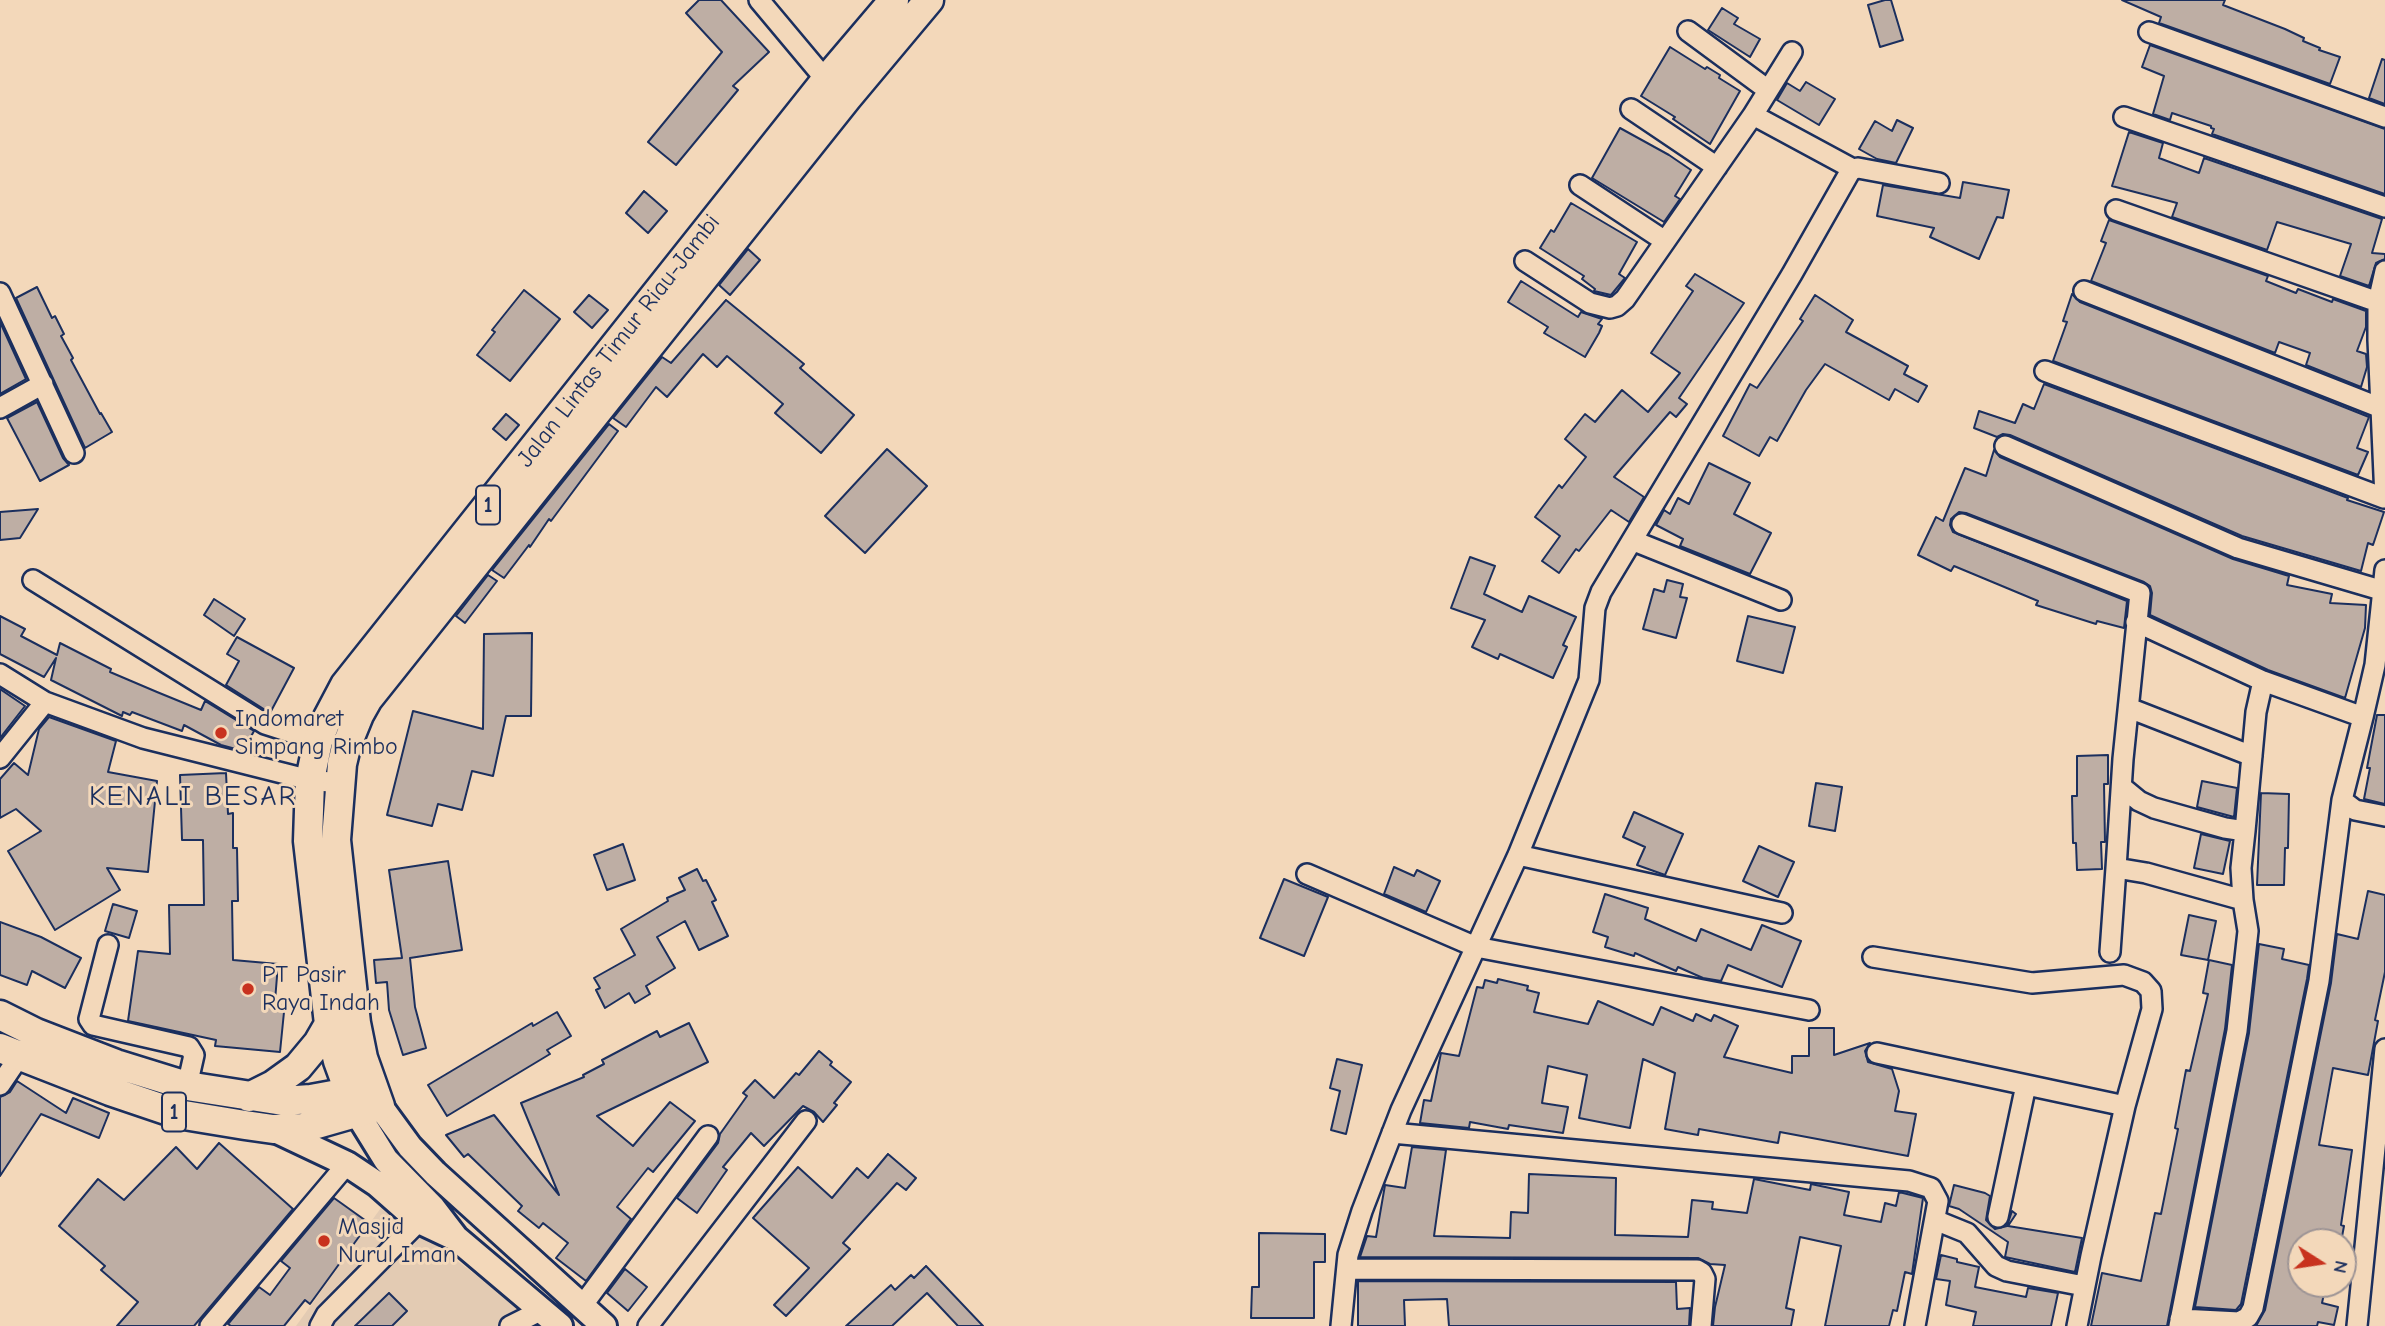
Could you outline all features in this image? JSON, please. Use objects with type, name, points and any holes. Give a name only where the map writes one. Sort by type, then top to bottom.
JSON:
[{"type":"highway","name":"Jalan Lintas Timur Riau-Jambi","points":[[364,1099],[335,840],[339,783],[351,732],[368,699],[551,449],[826,80],[894,0]]},
{"type":"highway","name":"Jalan Lintas Timur Riau-Jambi","points":[[364,1099],[329,1024],[308,841],[310,780],[318,741],[326,721],[345,685],[551,449],[929,0]]},
{"type":"highway","name":"1","points":[[0,1016],[116,1064],[187,1086],[283,1101],[364,1099]]},
{"type":"highway","points":[[249,1097],[274,1085],[298,1067],[329,1024]]},
{"type":"highway","name":"1","points":[[10,1052],[178,1114],[273,1129],[303,1128],[364,1099]]},
{"type":"main road","points":[[364,1099],[386,1160],[426,1214]]},
{"type":"main road","points":[[364,1099],[435,1173],[604,1326]]},
{"type":"main road","points":[[273,1129],[347,1164],[426,1214],[551,1318]]},
{"type":"street","points":[[759,0],[826,80]]},
{"type":"street","points":[[1688,31],[1768,90]]},
{"type":"street","points":[[2149,32],[2385,117]]},
{"type":"street","points":[[1525,261],[1590,303],[1610,308],[1617,306],[1625,299],[1717,167],[1793,52]]},
{"type":"street","points":[[1631,109],[1717,167]]},
{"type":"street","points":[[1752,115],[1853,169]]},
{"type":"street","points":[[2124,117],[2385,207]]},
{"type":"street","points":[[1341,1326],[1348,1255],[1362,1211],[1392,1133],[1518,855],[1589,680],[1597,600],[1853,169],[1858,167],[1939,183]]},
{"type":"street","points":[[1580,185],[1665,241]]},
{"type":"street","points":[[2116,210],[2378,302]]},
{"type":"street","points":[[2045,371],[2384,498],[2378,302],[2385,271]]},
{"type":"street","points":[[2084,291],[2382,412]]},
{"type":"street","points":[[0,293],[74,453]]},
{"type":"street","points":[[0,408],[44,384]]},
{"type":"street","points":[[2005,446],[2238,548],[2384,591]]},
{"type":"street","points":[[1962,524],[2140,594],[2109,952]]},
{"type":"street","points":[[1634,541],[1781,600]]},
{"type":"street","points":[[2263,681],[2256,712],[2241,868],[2242,900],[2248,931],[2237,1031],[2179,1322],[2239,1322],[2248,1317],[2253,1308],[2319,981],[2342,800],[2363,717],[2380,666],[2385,570]]},
{"type":"street","points":[[33,580],[265,724],[318,741]]},
{"type":"street","points":[[2136,622],[2263,681],[2363,717]]},
{"type":"street","points":[[0,674],[45,702],[143,738],[310,780],[339,783]]},
{"type":"street","points":[[0,758],[45,702]]},
{"type":"street","points":[[2129,708],[2252,757]]},
{"type":"street","points":[[2122,787],[2139,801],[2154,808],[2245,831]]},
{"type":"street","points":[[2342,800],[2355,810],[2385,816]]},
{"type":"street","points":[[1518,855],[1782,914]]},
{"type":"street","points":[[2116,868],[2146,873],[2242,900]]},
{"type":"street","points":[[1307,874],[1476,947],[1809,1010]]},
{"type":"street","points":[[108,945],[89,1019],[93,1025],[99,1027],[190,1047],[194,1055],[187,1086]]},
{"type":"street","points":[[1873,957],[2032,983],[2124,975],[2143,982],[2151,991],[2152,1009],[2125,1106],[2077,1326]]},
{"type":"street","points":[[2357,1326],[2385,1049]]},
{"type":"street","points":[[0,1085],[10,1052]]},
{"type":"street","points":[[1877,1054],[2125,1106]]},
{"type":"street","points":[[1998,1216],[2026,1085]]},
{"type":"street","points":[[648,1326],[806,1121]]},
{"type":"street","points":[[1392,1133],[1909,1181],[1931,1188],[1938,1201],[1915,1326]]},
{"type":"street","points":[[582,1306],[708,1136]]},
{"type":"street","points":[[211,1326],[347,1164]]},
{"type":"street","points":[[320,1326],[326,1315],[426,1214]]},
{"type":"street","points":[[1935,1220],[1967,1233],[1996,1266],[2007,1271],[2084,1286]]},
{"type":"street","points":[[1347,1269],[1697,1270],[1705,1279],[1701,1326]]},
{"type":"street","points":[[510,1326],[551,1318]]},
{"type":"shaded area","points":[[383,1205],[541,1324],[296,1326]]},
{"type":"building","points":[[699,0],[721,0],[769,52],[733,86],[738,90],[676,165],[648,142],[722,52],[686,13]]},
{"type":"building","points":[[1891,0],[1903,40],[1880,47],[1868,5]]},
{"type":"building","points":[[2122,0],[2225,0],[2223,5],[2285,29],[2304,38],[2303,41],[2320,48],[2319,50],[2340,57],[2330,84],[2159,23],[2161,17]]},
{"type":"building","points":[[1722,8],[1738,18],[1734,24],[1760,39],[1750,57],[1708,30]]},
{"type":"building","points":[[2150,45],[2385,129],[2385,194],[2212,134],[2214,129],[2211,126],[2172,113],[2170,120],[2153,114],[2164,76],[2142,67]]},
{"type":"building","points":[[1670,47],[1720,75],[1719,78],[1740,91],[1710,144],[1673,119],[1675,117],[1641,96]]},
{"type":"building","points":[[2382,59],[2385,60],[2385,104],[2369,98]]},
{"type":"building","points":[[1806,82],[1835,99],[1819,125],[1777,100],[1787,83],[1800,91]]},
{"type":"building","points":[[1897,120],[1913,128],[1896,163],[1877,159],[1859,149],[1875,121],[1892,131]]},
{"type":"building","points":[[1620,128],[1691,170],[1675,196],[1680,199],[1664,222],[1592,178]]},
{"type":"building","points":[[2129,132],[2163,143],[2159,158],[2199,173],[2204,158],[2382,219],[2372,253],[2385,254],[2385,259],[2376,263],[2369,286],[2340,276],[2351,244],[2277,222],[2267,250],[2172,217],[2177,203],[2112,186]]},
{"type":"building","points":[[1963,182],[2009,190],[2003,218],[1997,217],[1979,259],[1930,237],[1934,228],[1877,216],[1883,185],[1960,198]]},
{"type":"building","points":[[644,191],[667,211],[648,233],[626,213]]},
{"type":"building","points":[[1571,203],[1637,242],[1619,274],[1625,278],[1611,295],[1594,291],[1595,289],[1582,279],[1584,276],[1540,248],[1551,230],[1554,232]]},
{"type":"building","points":[[2109,220],[2268,276],[2266,281],[2296,293],[2298,289],[2366,311],[2366,327],[2357,351],[2366,354],[2367,367],[2361,387],[2306,365],[2310,353],[2279,342],[2275,353],[2091,281],[2106,243],[2101,241]]},
{"type":"building","points":[[748,249],[760,260],[730,295],[719,285]]},
{"type":"building","points":[[1695,274],[1744,303],[1679,398],[1687,404],[1676,417],[1670,412],[1614,477],[1644,497],[1629,522],[1611,510],[1579,551],[1576,549],[1559,573],[1542,561],[1560,536],[1535,517],[1559,485],[1562,488],[1586,457],[1565,439],[1585,414],[1595,422],[1622,390],[1648,412],[1680,373],[1651,353],[1693,291],[1686,286]]},
{"type":"building","points":[[1521,281],[1578,317],[1581,312],[1602,319],[1598,324],[1602,326],[1599,333],[1585,357],[1544,333],[1548,327],[1508,302]]},
{"type":"building","points":[[37,287],[52,318],[55,316],[64,334],[61,336],[73,358],[71,360],[112,432],[85,448],[16,298]]},
{"type":"building","points":[[524,290],[560,319],[510,381],[477,355],[495,332],[492,330]]},
{"type":"building","points":[[2072,294],[2080,302],[2369,417],[2357,448],[2368,452],[2358,475],[2053,361],[2067,322],[2063,321]]},
{"type":"building","points":[[589,295],[608,310],[592,328],[574,312]]},
{"type":"building","points":[[1815,295],[1853,320],[1846,332],[1908,366],[1904,374],[1927,386],[1918,402],[1895,389],[1889,400],[1825,364],[1806,390],[1777,441],[1770,437],[1759,456],[1723,436],[1750,384],[1757,388],[1803,321],[1800,319]]},
{"type":"building","points":[[726,300],[804,364],[800,368],[854,415],[821,453],[775,413],[783,404],[727,356],[717,367],[703,354],[667,397],[656,387],[626,427],[613,418],[662,357],[671,363]]},
{"type":"building","points":[[0,322],[26,379],[0,394]]},
{"type":"building","points":[[2044,384],[2384,512],[2373,545],[2368,543],[2361,571],[2242,536],[2010,435],[1997,437],[1974,428],[1979,411],[2015,423],[2023,404],[2034,409]]},
{"type":"building","points":[[37,402],[63,458],[69,465],[40,481],[7,418]]},
{"type":"building","points":[[506,414],[519,425],[506,440],[493,429]]},
{"type":"building","points":[[609,424],[618,431],[551,521],[549,519],[504,578],[492,570]]},
{"type":"building","points":[[887,449],[927,486],[865,553],[825,516]]},
{"type":"building","points":[[1994,450],[2000,457],[2233,559],[2289,576],[2287,585],[2332,594],[2330,603],[2366,605],[2365,628],[2345,698],[2268,670],[2150,615],[2152,593],[2150,586],[2144,582],[1966,513],[1959,512],[1951,519],[1953,532],[2127,601],[2124,628],[2097,621],[2096,624],[2036,605],[2038,601],[1954,566],[1951,571],[1918,555],[1936,517],[1943,521],[1965,468],[1986,476]]},
{"type":"building","points":[[1709,463],[1750,483],[1734,514],[1771,533],[1750,574],[1680,546],[1683,539],[1656,525],[1664,510],[1670,514],[1678,498],[1689,504]]},
{"type":"building","points":[[38,509],[20,538],[0,540],[0,512]]},
{"type":"building","points":[[1470,557],[1495,566],[1484,594],[1522,612],[1529,596],[1576,617],[1563,645],[1567,647],[1553,678],[1500,654],[1498,659],[1472,647],[1485,620],[1451,608]]},
{"type":"building","points":[[488,575],[497,581],[465,623],[456,616]]},
{"type":"building","points":[[1667,580],[1683,584],[1680,597],[1687,598],[1676,638],[1643,629],[1654,589],[1664,592]]},
{"type":"building","points":[[214,599],[245,619],[234,636],[204,615]]},
{"type":"building","points":[[0,616],[25,629],[21,636],[57,655],[60,643],[111,669],[110,672],[201,710],[205,701],[254,731],[243,751],[221,745],[184,725],[182,731],[132,712],[130,715],[123,712],[122,716],[51,680],[56,658],[44,677],[0,654]]},
{"type":"building","points":[[1748,616],[1795,627],[1783,673],[1737,661]]},
{"type":"building","points":[[532,633],[531,716],[506,716],[493,776],[472,771],[462,810],[438,804],[432,826],[387,815],[413,711],[483,729],[484,634]]},
{"type":"building","points":[[237,637],[294,668],[270,713],[226,685],[239,661],[227,654]]},
{"type":"building","points":[[0,689],[25,706],[0,738]]},
{"type":"building","points":[[2377,715],[2385,715],[2385,804],[2364,799]]},
{"type":"building","points":[[49,717],[116,741],[108,772],[157,781],[148,872],[107,868],[120,890],[55,930],[8,851],[41,831],[16,809],[0,818],[0,779],[14,763],[28,775],[39,729]]},
{"type":"building","points":[[2108,755],[2108,784],[2104,784],[2105,842],[2101,842],[2102,869],[2077,870],[2076,843],[2073,843],[2072,796],[2077,796],[2077,756]]},
{"type":"building","points":[[226,773],[228,814],[233,813],[233,848],[237,848],[238,901],[232,901],[233,960],[278,964],[275,1001],[285,1002],[280,1052],[215,1046],[216,1040],[128,1021],[138,951],[170,954],[169,905],[204,905],[203,840],[182,840],[180,775]]},
{"type":"building","points":[[2202,781],[2237,788],[2234,817],[2197,807]]},
{"type":"building","points":[[1816,783],[1842,787],[1835,831],[1809,826]]},
{"type":"building","points":[[2261,793],[2289,794],[2284,885],[2257,885]]},
{"type":"building","points":[[1634,812],[1683,834],[1665,875],[1637,865],[1645,847],[1623,837]]},
{"type":"building","points":[[2201,834],[2230,841],[2223,874],[2194,868]]},
{"type":"building","points":[[623,844],[635,880],[607,890],[594,855]]},
{"type":"building","points":[[1759,846],[1794,862],[1778,897],[1743,881]]},
{"type":"building","points":[[448,861],[462,950],[410,958],[415,1007],[426,1048],[403,1055],[389,1010],[387,982],[376,983],[374,960],[402,958],[389,870]]},
{"type":"building","points":[[1394,867],[1414,876],[1417,870],[1440,881],[1426,912],[1384,894]]},
{"type":"building","points":[[697,869],[716,900],[712,902],[728,936],[699,950],[685,921],[657,937],[675,968],[646,986],[650,994],[635,1003],[629,993],[605,1008],[596,990],[600,988],[594,978],[635,955],[621,929],[668,901],[667,898],[685,890],[679,878]]},
{"type":"building","points":[[1284,879],[1328,897],[1304,956],[1260,938]]},
{"type":"building","points":[[2368,891],[2385,895],[2385,972],[2368,1075],[2333,1068],[2319,1145],[2352,1150],[2341,1225],[2344,1228],[2287,1228],[2287,1298],[2323,1298],[2322,1303],[2338,1307],[2334,1325],[2318,1322],[2317,1326],[2256,1326],[2265,1310],[2331,983],[2337,934],[2358,939]]},
{"type":"building","points":[[1605,894],[1648,908],[1645,919],[1696,941],[1701,929],[1751,950],[1762,925],[1801,941],[1782,987],[1728,965],[1721,981],[1703,978],[1678,967],[1676,971],[1635,953],[1634,956],[1605,947],[1608,937],[1593,932]]},
{"type":"building","points":[[113,904],[137,911],[129,938],[105,931]]},
{"type":"building","points":[[2189,915],[2216,921],[2208,960],[2181,955]]},
{"type":"building","points":[[0,922],[41,937],[81,958],[65,988],[32,971],[27,985],[0,975]]},
{"type":"building","points":[[2259,944],[2284,949],[2282,959],[2309,965],[2307,979],[2241,1304],[2236,1310],[2195,1307],[2249,1033]]},
{"type":"building","points":[[2209,960],[2232,965],[2225,1029],[2167,1326],[2091,1326],[2102,1273],[2141,1281],[2155,1213],[2161,1214],[2178,1129],[2175,1128],[2186,1070],[2190,1071],[2208,994],[2203,993]]},
{"type":"building","points":[[1498,979],[1528,986],[1527,990],[1539,993],[1534,1012],[1588,1024],[1598,1001],[1653,1025],[1661,1007],[1693,1021],[1696,1014],[1711,1021],[1714,1015],[1738,1026],[1724,1057],[1792,1073],[1792,1056],[1809,1056],[1809,1028],[1834,1028],[1834,1055],[1870,1043],[1865,1051],[1868,1062],[1892,1069],[1899,1091],[1895,1111],[1916,1114],[1908,1156],[1780,1132],[1778,1143],[1699,1129],[1698,1135],[1665,1129],[1675,1073],[1643,1059],[1630,1128],[1579,1118],[1587,1075],[1548,1066],[1542,1103],[1568,1107],[1563,1133],[1509,1125],[1508,1129],[1470,1122],[1469,1128],[1420,1123],[1424,1100],[1431,1101],[1441,1053],[1459,1056],[1477,987],[1483,988],[1485,980],[1497,983]]},
{"type":"building","points":[[557,1012],[571,1036],[547,1050],[550,1054],[447,1116],[428,1085],[532,1023],[533,1026]]},
{"type":"building","points":[[689,1023],[708,1062],[597,1116],[633,1146],[670,1102],[695,1121],[653,1172],[648,1168],[617,1207],[631,1219],[586,1281],[556,1258],[568,1243],[543,1223],[539,1228],[518,1211],[522,1206],[468,1154],[464,1157],[446,1135],[494,1115],[559,1195],[521,1103],[584,1077],[583,1075],[604,1064],[602,1060],[657,1031],[660,1037]]},
{"type":"building","points":[[819,1051],[832,1062],[830,1065],[851,1082],[823,1122],[814,1112],[803,1106],[764,1146],[751,1133],[723,1167],[727,1170],[697,1213],[677,1198],[718,1143],[720,1134],[747,1096],[743,1093],[755,1080],[774,1098],[796,1073],[799,1075]]},
{"type":"building","points":[[1337,1059],[1362,1065],[1346,1134],[1331,1130],[1340,1091],[1330,1088]]},
{"type":"building","points":[[17,1081],[66,1113],[73,1098],[109,1113],[99,1138],[41,1114],[0,1176],[0,1097],[10,1092]]},
{"type":"building","points":[[219,1143],[293,1209],[194,1326],[117,1326],[138,1302],[101,1270],[105,1266],[59,1226],[98,1179],[124,1200],[176,1147],[197,1169]]},
{"type":"building","points":[[1412,1147],[1446,1150],[1434,1236],[1510,1238],[1511,1212],[1528,1213],[1529,1174],[1616,1178],[1615,1235],[1688,1237],[1692,1200],[1713,1202],[1712,1209],[1747,1213],[1754,1179],[1810,1190],[1811,1184],[1849,1192],[1844,1215],[1881,1222],[1885,1203],[1896,1206],[1899,1192],[1923,1198],[1912,1274],[1905,1272],[1897,1311],[1893,1310],[1889,1326],[1825,1326],[1841,1246],[1800,1237],[1786,1308],[1794,1310],[1791,1326],[1713,1326],[1725,1265],[1710,1264],[1698,1258],[1360,1257],[1367,1236],[1376,1237],[1385,1185],[1405,1188]]},
{"type":"building","points":[[888,1154],[916,1178],[906,1190],[897,1183],[843,1243],[850,1249],[786,1316],[774,1305],[809,1268],[753,1218],[798,1167],[832,1198],[857,1168],[868,1178]]},
{"type":"building","points":[[1954,1185],[1990,1196],[1986,1220],[1995,1229],[2007,1226],[2012,1211],[2016,1214],[2008,1226],[2082,1238],[2075,1272],[2005,1257],[2008,1242],[1959,1209],[1949,1206]]},
{"type":"building","points":[[334,1198],[369,1223],[310,1304],[305,1300],[284,1326],[228,1324],[259,1287],[270,1295],[290,1268],[281,1261]]},
{"type":"building","points":[[1259,1233],[1325,1234],[1325,1262],[1314,1262],[1314,1318],[1251,1318],[1252,1287],[1259,1287]]},
{"type":"building","points":[[1941,1255],[1979,1267],[1975,1287],[2026,1297],[2028,1288],[2058,1293],[2051,1326],[1973,1326],[1976,1312],[1946,1305],[1950,1281],[1936,1279]]},
{"type":"building","points":[[926,1266],[983,1326],[958,1326],[927,1293],[892,1326],[846,1326],[891,1285],[895,1290],[911,1275],[914,1278]]},
{"type":"building","points":[[625,1269],[647,1287],[628,1311],[607,1293]]},
{"type":"building","points":[[1358,1281],[1676,1282],[1677,1309],[1690,1308],[1689,1326],[1449,1326],[1447,1299],[1404,1300],[1405,1326],[1358,1326]]},
{"type":"building","points":[[389,1293],[407,1311],[392,1326],[355,1326]]},
{"type":"place","name":"Indomaret Simpang Rimbo","points":[[221,733]]},
{"type":"place","name":"PT Pasir Raya Indah","points":[[248,989]]},
{"type":"place","name":"Masjid Nurul Iman","points":[[324,1241]]},
{"type":"district","name":"KENALI BESAR","points":[[193,797]]}]
